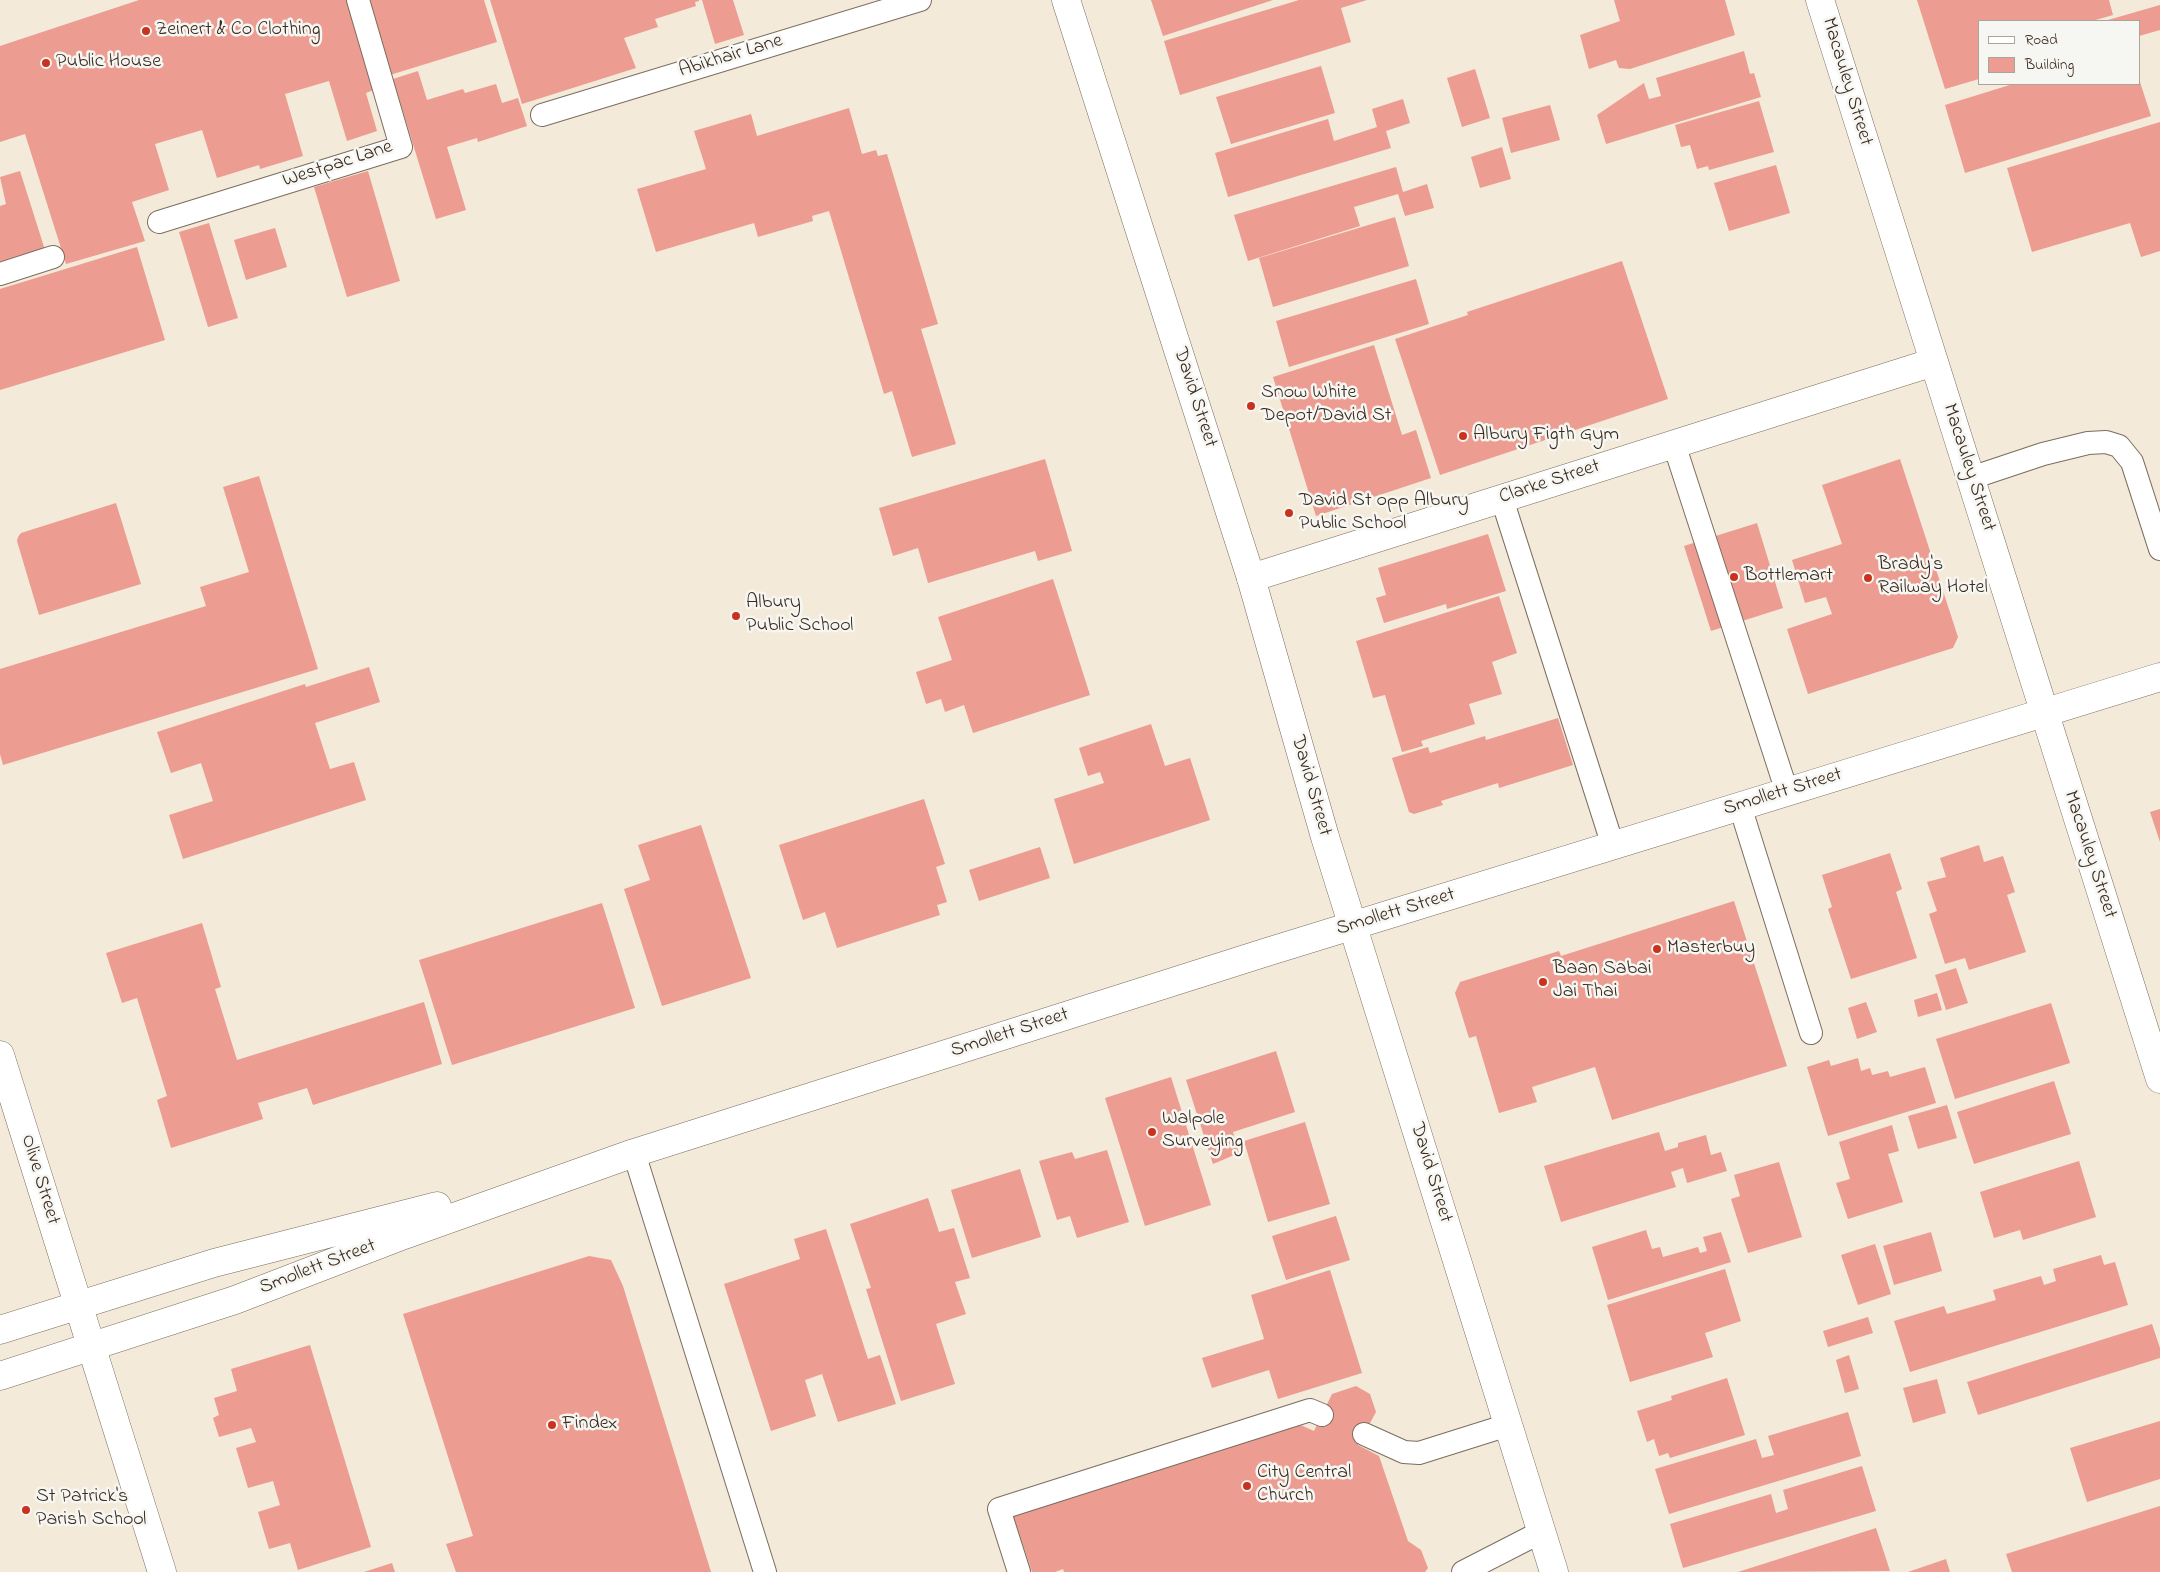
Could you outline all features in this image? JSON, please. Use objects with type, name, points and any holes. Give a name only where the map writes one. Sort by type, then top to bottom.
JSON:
[{"type":"street","name":"David Street","points":[[1066,0],[1252,578],[1325,837],[1554,1572]]},
{"type":"street","name":"Macauley Street","points":[[1820,0],[2160,1079]]},
{"type":"street","name":"Clarke Street","points":[[1252,578],[1934,362]]},
{"type":"street","name":"Smollett Street","points":[[0,1376],[235,1300],[404,1235],[634,1153],[1353,926],[2160,677]]},
{"type":"street","name":"Olive Street","points":[[0,1055],[90,1347]]},
{"type":"street","name":"Smollett Street","points":[[0,1330],[214,1263],[411,1213],[634,1153]]},
{"type":"street","points":[[90,1347],[162,1572]]},
{"type":"lane","name":"Westpac Lane","points":[[159,222],[401,146],[358,0]]},
{"type":"lane","name":"Abikhair Lane","points":[[542,115],[920,0]]},
{"type":"lane","points":[[0,274],[54,257]]},
{"type":"lane","points":[[1971,478],[2043,454],[2088,442],[2106,442],[2119,446],[2132,462],[2160,550]]},
{"type":"lane","points":[[1674,444],[1787,792]]},
{"type":"lane","points":[[1502,499],[1613,846]]},
{"type":"lane","points":[[1740,806],[1811,1033]]},
{"type":"lane","points":[[634,1153],[765,1572]]},
{"type":"lane","points":[[1019,1572],[999,1509],[1310,1410],[1322,1415]]},
{"type":"lane","points":[[1364,1434],[1404,1452],[1419,1453],[1508,1425]]},
{"type":"lane","points":[[1463,1572],[1541,1532]]},
{"type":"building","points":[[139,0],[349,0],[376,89],[366,93],[377,131],[347,141],[329,81],[285,94],[303,156],[260,169],[259,165],[217,178],[202,130],[155,144],[169,190],[132,202],[145,241],[66,264],[25,134],[0,142],[0,46]]},
{"type":"building","points":[[367,0],[484,0],[497,42],[390,75]]},
{"type":"building","points":[[490,0],[699,1],[695,2],[696,6],[655,19],[658,27],[624,38],[636,68],[522,104]]},
{"type":"building","points":[[702,0],[733,0],[744,35],[715,44]]},
{"type":"building","points":[[1151,0],[1273,0],[1163,36]]},
{"type":"building","points":[[1299,0],[1367,0],[1341,8],[1351,42],[1180,95],[1164,41]]},
{"type":"building","points":[[1614,0],[1725,0],[1735,35],[1630,69],[1619,68],[1616,60],[1589,69],[1580,35],[1620,21]]},
{"type":"building","points":[[1917,0],[2109,0],[2113,15],[2096,20],[1978,20],[1978,79],[1945,89]]},
{"type":"building","points":[[2160,5],[2160,30],[2140,36],[2140,20],[2108,20]]},
{"type":"building","points":[[1744,51],[1750,74],[1754,73],[1761,97],[1606,144],[1597,115],[1644,83],[1649,99],[1661,96],[1656,78]]},
{"type":"building","points":[[1321,66],[1335,113],[1231,144],[1216,97]]},
{"type":"building","points":[[1475,69],[1490,118],[1462,127],[1447,78]]},
{"type":"building","points":[[418,71],[427,100],[463,89],[465,93],[496,84],[502,103],[518,98],[527,126],[478,142],[477,138],[447,147],[466,210],[436,219],[393,79]]},
{"type":"building","points":[[2140,82],[2151,116],[1965,173],[1945,105],[2010,85],[2140,85]]},
{"type":"building","points":[[1403,99],[1410,123],[1386,131],[1391,148],[1228,197],[1215,153],[1328,119],[1334,141],[1377,127],[1372,109]]},
{"type":"building","points":[[1759,101],[1774,152],[1709,170],[1708,166],[1697,169],[1690,145],[1681,147],[1675,125]]},
{"type":"building","points":[[1550,105],[1560,140],[1511,153],[1502,118]]},
{"type":"building","points":[[849,108],[862,154],[876,150],[878,156],[887,154],[938,324],[921,329],[956,444],[912,457],[892,391],[884,394],[829,211],[812,216],[813,221],[758,237],[754,223],[656,252],[637,189],[706,169],[694,131],[751,114],[757,136]]},
{"type":"building","points":[[2160,122],[2160,251],[2141,257],[2130,223],[2032,252],[2007,168]]},
{"type":"building","points":[[1502,147],[1511,179],[1480,188],[1471,157]]},
{"type":"building","points":[[1776,165],[1790,213],[1729,231],[1714,183]]},
{"type":"building","points":[[1396,167],[1403,192],[1427,184],[1434,208],[1405,216],[1398,194],[1354,207],[1360,226],[1248,261],[1234,215]]},
{"type":"building","points":[[20,171],[45,250],[0,263],[0,206],[6,204],[0,177]]},
{"type":"building","points":[[368,171],[400,281],[347,297],[314,187]]},
{"type":"building","points":[[1395,217],[1409,266],[1273,307],[1259,258]]},
{"type":"building","points":[[209,223],[238,318],[208,327],[179,232]]},
{"type":"building","points":[[275,228],[287,267],[246,280],[234,240]]},
{"type":"building","points":[[137,247],[165,340],[0,390],[0,289]]},
{"type":"building","points":[[1622,261],[1668,399],[1440,475],[1395,339],[1468,315],[1467,312]]},
{"type":"building","points":[[1416,279],[1429,324],[1289,367],[1276,321]]},
{"type":"building","points":[[1374,345],[1402,435],[1416,430],[1431,478],[1316,516],[1273,377]]},
{"type":"building","points":[[1045,459],[1072,551],[1038,561],[1035,551],[928,583],[918,548],[893,556],[879,508]]},
{"type":"building","name":"Brady's Railway Hotel","points":[[1900,459],[1958,637],[1953,648],[1808,694],[1787,629],[1832,614],[1826,597],[1805,603],[1792,560],[1842,544],[1822,485]]},
{"type":"building","points":[[259,476],[318,669],[3,765],[0,754],[0,669],[206,606],[200,587],[249,572],[223,487]]},
{"type":"building","points":[[116,503],[141,584],[39,615],[17,541],[18,537],[21,533]]},
{"type":"building","name":"Bottlemart","points":[[1757,523],[1783,608],[1711,631],[1684,546]]},
{"type":"building","points":[[1488,534],[1506,591],[1447,609],[1446,604],[1384,623],[1376,598],[1386,595],[1378,568]]},
{"type":"building","points":[[1053,579],[1090,695],[973,733],[964,705],[945,712],[941,699],[926,704],[916,672],[952,660],[938,617]]},
{"type":"building","points":[[1499,596],[1517,653],[1492,662],[1502,694],[1469,704],[1475,724],[1421,741],[1423,746],[1402,752],[1385,695],[1373,698],[1356,641]]},
{"type":"building","points":[[369,667],[380,702],[315,723],[330,769],[354,762],[366,800],[183,859],[169,815],[213,801],[201,763],[171,773],[157,732],[305,684],[306,687]]},
{"type":"building","points":[[1558,718],[1573,765],[1499,788],[1498,783],[1441,801],[1443,805],[1414,814],[1409,812],[1392,758],[1428,747],[1430,753],[1485,736],[1486,740]]},
{"type":"building","points":[[1151,724],[1165,766],[1190,758],[1210,820],[1074,864],[1054,799],[1104,783],[1100,772],[1088,776],[1079,748]]},
{"type":"building","points":[[924,799],[945,864],[936,867],[947,902],[937,905],[940,915],[837,948],[825,912],[803,920],[779,845]]},
{"type":"building","points":[[2160,809],[2160,842],[2150,812]]},
{"type":"building","points":[[701,825],[751,978],[662,1006],[624,889],[650,880],[638,845]]},
{"type":"building","points":[[1979,845],[1984,862],[2003,856],[2015,892],[2007,895],[2026,952],[1969,970],[1965,958],[1945,964],[1929,914],[1937,911],[1927,882],[1946,877],[1940,858]]},
{"type":"building","points":[[1040,847],[1050,878],[979,901],[969,870]]},
{"type":"building","points":[[1890,853],[1902,889],[1896,892],[1917,958],[1851,979],[1828,909],[1832,907],[1822,875]]},
{"type":"building","points":[[1734,901],[1787,1066],[1612,1120],[1595,1067],[1532,1087],[1537,1102],[1499,1113],[1476,1036],[1469,1038],[1455,993],[1460,982],[1559,951],[1561,956]]},
{"type":"building","points":[[602,903],[635,1008],[452,1065],[419,960]]},
{"type":"building","points":[[202,923],[221,987],[215,989],[237,1060],[424,1002],[442,1064],[313,1105],[307,1088],[258,1103],[263,1119],[171,1148],[157,1100],[167,1096],[137,998],[122,1003],[106,953]]},
{"type":"building","points":[[1956,968],[1968,1003],[1946,1010],[1935,975]]},
{"type":"building","points":[[1937,993],[1942,1010],[1918,1017],[1914,1000]]},
{"type":"building","points":[[1866,1002],[1877,1032],[1857,1039],[1848,1008]]},
{"type":"building","points":[[2051,1003],[2070,1063],[1955,1099],[1936,1039]]},
{"type":"building","points":[[1276,1051],[1295,1112],[1233,1132],[1239,1153],[1213,1164],[1186,1080]]},
{"type":"building","points":[[1858,1058],[1861,1071],[1870,1068],[1872,1075],[1888,1071],[1890,1077],[1925,1067],[1936,1103],[1828,1136],[1807,1067],[1829,1060],[1831,1066]]},
{"type":"building","name":"Walpole Surveying","points":[[1171,1077],[1211,1205],[1145,1226],[1105,1098]]},
{"type":"building","points":[[2054,1081],[2071,1134],[1974,1164],[1957,1112]]},
{"type":"building","points":[[1947,1105],[1957,1138],[1918,1149],[1908,1116]]},
{"type":"building","points":[[1305,1122],[1330,1204],[1268,1222],[1244,1141]]},
{"type":"building","points":[[1892,1125],[1899,1151],[1888,1154],[1903,1202],[1848,1219],[1836,1183],[1850,1179],[1839,1142]]},
{"type":"building","points":[[1659,1132],[1665,1151],[1678,1147],[1678,1143],[1706,1135],[1711,1155],[1721,1152],[1727,1171],[1687,1183],[1683,1168],[1671,1172],[1676,1187],[1561,1222],[1544,1166]]},
{"type":"building","points":[[1107,1150],[1129,1222],[1077,1238],[1070,1216],[1057,1220],[1039,1161],[1072,1152],[1075,1159]]},
{"type":"building","points":[[2079,1161],[2096,1217],[2023,1240],[2020,1230],[1994,1238],[1980,1192]]},
{"type":"building","points":[[1779,1162],[1802,1237],[1748,1253],[1731,1199],[1740,1196],[1734,1175]]},
{"type":"building","points":[[1020,1169],[1041,1237],[972,1258],[951,1190]]},
{"type":"building","points":[[928,1198],[939,1232],[954,1228],[970,1278],[955,1282],[966,1314],[936,1324],[955,1384],[901,1401],[866,1289],[871,1288],[850,1224]]},
{"type":"building","points":[[1336,1216],[1350,1260],[1286,1280],[1272,1236]]},
{"type":"building","points":[[826,1229],[868,1359],[880,1355],[896,1404],[838,1422],[822,1374],[805,1380],[816,1416],[771,1431],[724,1284],[800,1259],[794,1239]]},
{"type":"building","points":[[1646,1230],[1652,1249],[1660,1247],[1663,1257],[1698,1247],[1700,1253],[1707,1251],[1703,1237],[1721,1232],[1731,1262],[1608,1300],[1592,1247]]},
{"type":"building","points":[[1931,1232],[1942,1271],[1894,1285],[1883,1246]]},
{"type":"building","points":[[1875,1244],[1891,1294],[1858,1305],[1841,1255]]},
{"type":"building","points":[[2101,1255],[2104,1265],[2115,1262],[2128,1305],[1910,1372],[1894,1321],[1944,1306],[1947,1314],[1996,1300],[1993,1290],[2041,1276],[2044,1285],[2056,1281],[2053,1269]]},
{"type":"building","name":"Findex","points":[[589,1256],[611,1260],[623,1286],[711,1572],[456,1572],[446,1544],[473,1536],[403,1314]]},
{"type":"building","points":[[1725,1269],[1741,1321],[1705,1333],[1713,1357],[1630,1382],[1607,1305]]},
{"type":"building","points":[[1330,1270],[1362,1373],[1278,1399],[1269,1370],[1212,1388],[1202,1358],[1264,1339],[1251,1295]]},
{"type":"building","points":[[1868,1317],[1873,1333],[1828,1347],[1823,1331]]},
{"type":"building","points":[[2152,1324],[2160,1348],[2160,1358],[1978,1415],[1967,1382]]},
{"type":"building","points":[[310,1345],[371,1547],[298,1570],[290,1543],[269,1549],[258,1512],[280,1505],[273,1481],[248,1488],[236,1448],[256,1442],[251,1428],[219,1437],[213,1418],[219,1415],[214,1398],[237,1391],[231,1369]]},
{"type":"building","points":[[1849,1355],[1859,1389],[1845,1393],[1836,1360]]},
{"type":"building","points":[[1727,1378],[1745,1435],[1670,1458],[1668,1453],[1659,1456],[1654,1439],[1647,1442],[1637,1411],[1672,1400],[1671,1396]]},
{"type":"building","points":[[1937,1379],[1946,1413],[1913,1423],[1903,1388]]},
{"type":"building","name":"City Central Church","points":[[1356,1386],[1370,1394],[1376,1412],[1358,1445],[1379,1456],[1408,1541],[1421,1550],[1428,1568],[1425,1572],[1064,1572],[1063,1569],[1055,1572],[1032,1572],[1013,1515],[1296,1423],[1314,1431],[1332,1394]]},
{"type":"building","points":[[1848,1412],[1861,1456],[1669,1514],[1655,1469],[1756,1439],[1762,1458],[1774,1455],[1768,1436]]},
{"type":"building","points":[[2160,1421],[2160,1479],[2087,1502],[2070,1448]]},
{"type":"building","points":[[1862,1466],[1876,1511],[1683,1568],[1670,1524],[1771,1494],[1776,1513],[1788,1509],[1783,1490]]},
{"type":"building","points":[[2160,1506],[2160,1572],[2012,1572],[2006,1554]]},
{"type":"building","points":[[1876,1528],[1890,1571],[1738,1572]]},
{"type":"building","points":[[1946,1559],[1950,1572],[1908,1572]]},
{"type":"building","points":[[392,1563],[395,1572],[364,1572]]},
{"type":"place","name":"Zeinert & Co Clothing","points":[[146,31]]},
{"type":"place","name":"Public House","points":[[46,63]]},
{"type":"place","name":"Snow White Depot/David St","points":[[1251,406]]},
{"type":"place","name":"Albury Figth Gym","points":[[1463,436]]},
{"type":"place","name":"David St opp Albury Public School","points":[[1289,513]]},
{"type":"place","name":"Bottlemart","points":[[1734,577]]},
{"type":"place","name":"Brady's Railway Hotel","points":[[1868,578]]},
{"type":"place","name":"Albury Public School","points":[[736,616]]},
{"type":"place","name":"Masterbuy","points":[[1657,949]]},
{"type":"place","name":"Baan Sabai Jai Thai","points":[[1543,982]]},
{"type":"place","name":"Walpole Surveying","points":[[1152,1132]]},
{"type":"place","name":"Findex","points":[[552,1425]]},
{"type":"place","name":"City Central Church","points":[[1247,1486]]},
{"type":"place","name":"St Patrick's Parish School","points":[[26,1510]]}]
